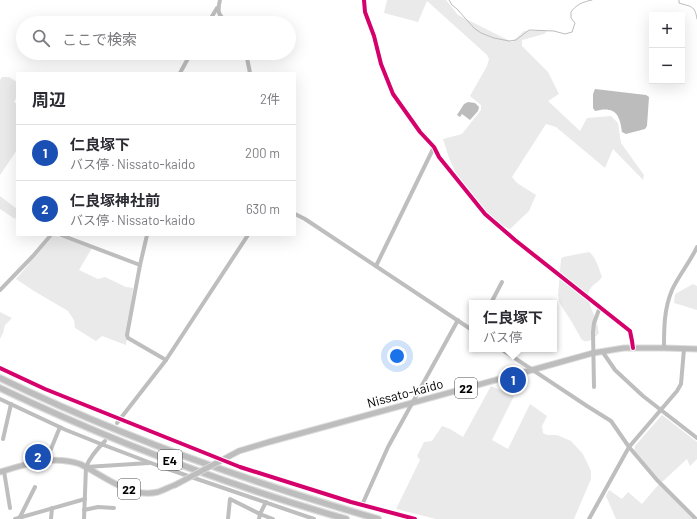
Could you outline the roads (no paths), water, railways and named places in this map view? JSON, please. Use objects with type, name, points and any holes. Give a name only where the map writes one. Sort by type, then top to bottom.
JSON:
[{"type":"highway","name":"E4","points":[[0,378],[101,423],[196,461],[292,494],[378,519]]},
{"type":"highway","name":"E4","points":[[0,388],[98,432],[179,464],[250,489],[346,519]]},
{"type":"main road","name":"Nissato-kaido","points":[[86,467],[127,489],[140,492],[158,492],[239,451],[592,353],[632,348],[697,349]]},
{"type":"main road","name":"22","points":[[2,471],[46,460],[67,460],[86,467]]},
{"type":"street","points":[[220,0],[219,14],[221,16]]},
{"type":"street","points":[[364,0],[365,12],[374,36],[381,64],[393,94],[420,132],[434,147],[439,157],[485,214],[515,240],[630,331],[632,348]]},
{"type":"street","points":[[213,16],[219,6]]},
{"type":"street","points":[[181,72],[187,60]]},
{"type":"street","points":[[247,60],[250,72]]},
{"type":"street","points":[[376,266],[434,147]]},
{"type":"street","points":[[296,214],[306,219],[469,328]]},
{"type":"street","points":[[0,290],[50,236]]},
{"type":"street","points":[[64,236],[140,266]]},
{"type":"street","points":[[147,236],[127,336],[166,360]]},
{"type":"street","points":[[118,421],[166,360],[247,236]]},
{"type":"street","points":[[664,348],[664,324],[667,306],[672,291],[697,247]]},
{"type":"street","points":[[493,300],[502,282]]},
{"type":"street","points":[[594,387],[592,353],[593,328],[600,307]]},
{"type":"street","points":[[362,505],[388,447],[458,320]]},
{"type":"street","points":[[589,519],[629,447],[677,392],[681,384],[684,348]]},
{"type":"street","points":[[602,351],[614,370],[660,411],[697,438]]},
{"type":"street","points":[[505,352],[611,421],[629,447],[657,480],[696,519]]},
{"type":"street","points":[[0,368],[118,421],[240,467],[412,519]]},
{"type":"street","points":[[0,399],[60,427],[152,463],[314,519]]},
{"type":"street","points":[[3,439],[11,404]]},
{"type":"street","points":[[46,460],[60,427]]},
{"type":"street","points":[[84,519],[86,467],[88,462],[103,443]]},
{"type":"street","points":[[86,467],[152,463]]},
{"type":"street","points":[[2,471],[10,508]]},
{"type":"street","points":[[17,518],[35,486]]},
{"type":"street","points":[[17,518],[84,499]]},
{"type":"street","points":[[228,519],[230,500],[260,517],[273,519]]},
{"type":"street","points":[[260,517],[266,502]]},
{"type":"street","points":[[84,510],[98,507],[114,508]]},
{"type":"street","points":[[51,519],[52,508]]},
{"type":"waterway","points":[[449,0],[474,28],[481,33],[494,38],[509,41],[516,40],[529,30],[554,31],[565,34],[572,32],[575,23],[571,18],[571,12],[580,4],[592,0]]},
{"type":"waterway","points":[[679,0],[679,3],[694,9],[697,19]]},
{"type":"place","name":"仁良塚下","points":[[513,380]]},
{"type":"place","name":"仁良塚神社前","points":[[38,457]]}]
